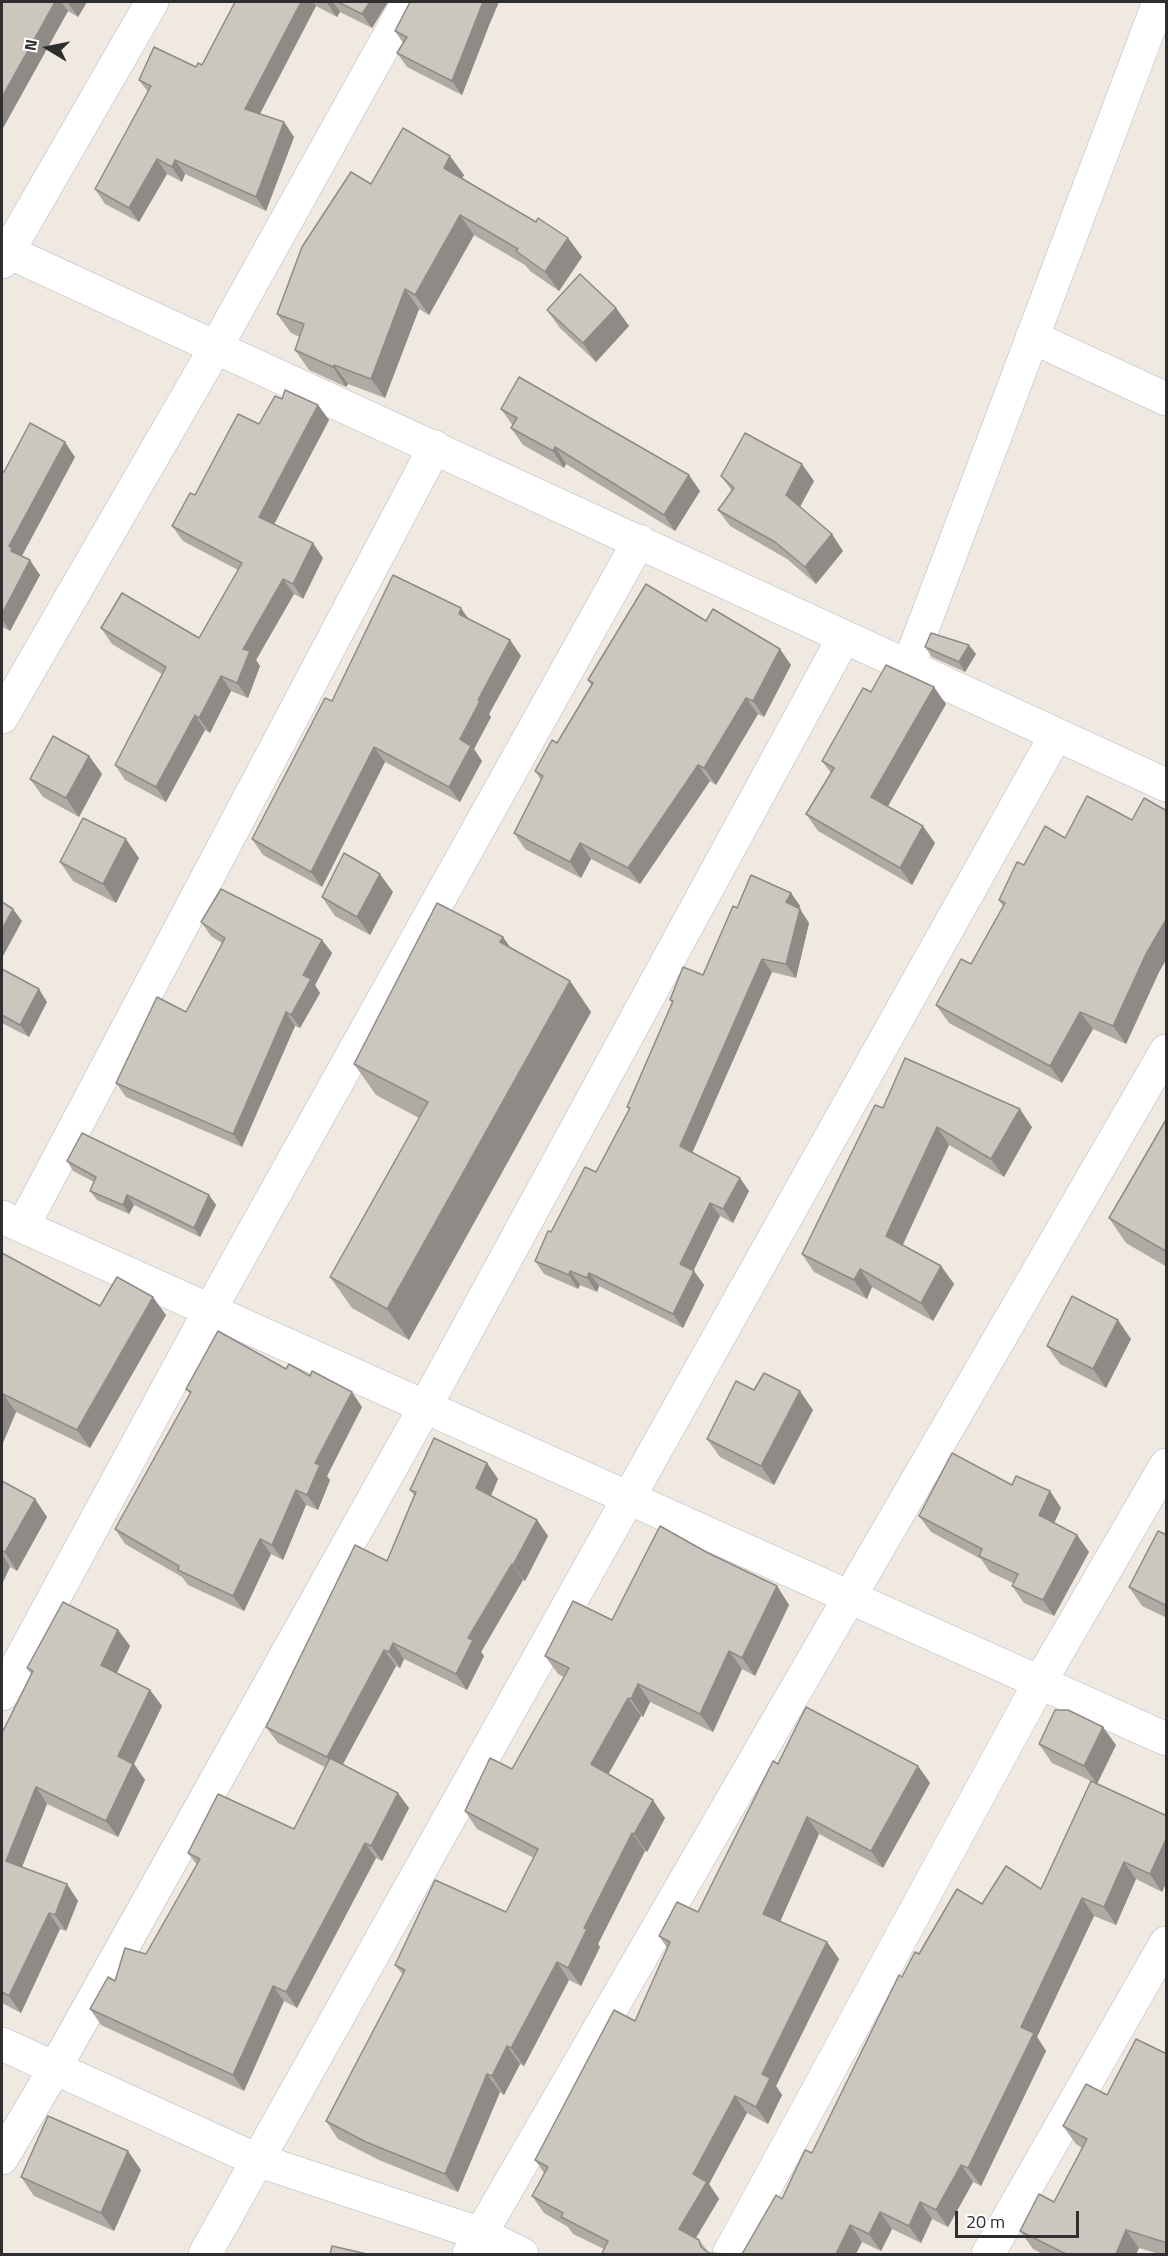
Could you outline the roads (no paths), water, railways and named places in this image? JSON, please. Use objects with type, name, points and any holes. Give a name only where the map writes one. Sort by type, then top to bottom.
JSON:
[{"type":"street","points":[[152,2],[4,254],[216,347],[908,667],[1167,784]]},
{"type":"street","points":[[2,717],[216,347],[408,2]]},
{"type":"street","points":[[908,667],[1159,2]]},
{"type":"street","points":[[1032,338],[1167,399]]},
{"type":"street","points":[[435,447],[12,1222],[1167,1739]]},
{"type":"street","points":[[2,1694],[210,1310],[639,541]]},
{"type":"street","points":[[2,2158],[55,2068],[425,1407],[844,637]]},
{"type":"street","points":[[205,2254],[1056,735]]},
{"type":"street","points":[[475,2244],[1167,1051]]},
{"type":"street","points":[[729,2254],[1040,1682],[1167,1465]]},
{"type":"street","points":[[988,2254],[1167,1943]]},
{"type":"street","points":[[2,2044],[257,2160],[475,2244],[522,2254]]}]
